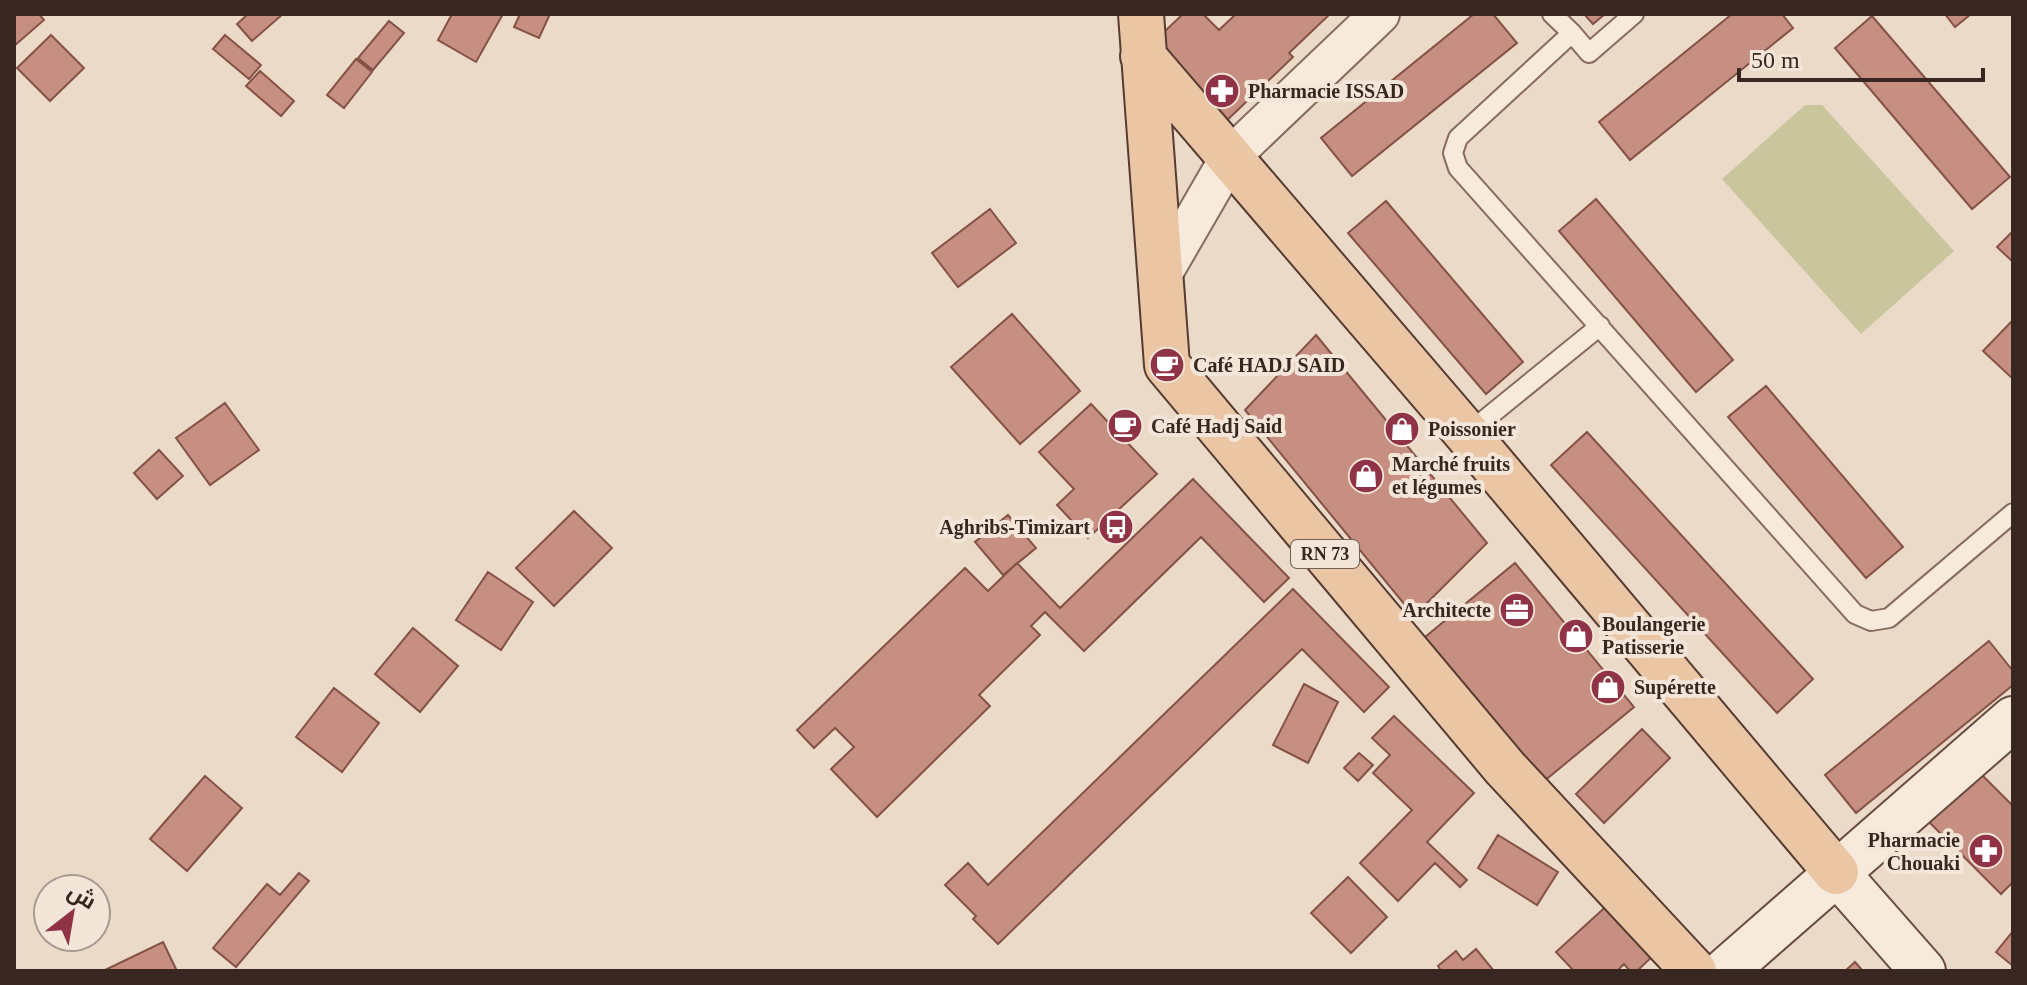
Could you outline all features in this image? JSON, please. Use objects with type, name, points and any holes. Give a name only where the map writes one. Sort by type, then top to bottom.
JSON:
[{"type":"main road","name":"RN 73","points":[[1142,35],[1230,157],[1836,872]]},
{"type":"main road","name":"RN 73","points":[[1142,35],[1167,365],[1505,768],[1694,971]]},
{"type":"street","points":[[1160,278],[1230,157],[1380,14]]},
{"type":"street","points":[[1725,971],[2013,719]]},
{"type":"street","points":[[1836,872],[1923,971]]},
{"type":"lane","points":[[1552,14],[1589,53],[1634,14]]},
{"type":"lane","points":[[1572,33],[1458,138],[1453,153],[1458,168],[1855,614],[1871,621],[1889,618],[2013,513]]},
{"type":"lane","points":[[1467,434],[1600,326]]},
{"type":"shaded area","points":[[1805,105],[1822,105],[1954,251],[1861,334],[1722,179]]},
{"type":"building","points":[[14,14],[39,14],[44,20],[14,46]]},
{"type":"building","points":[[248,14],[283,14],[252,41],[237,24]]},
{"type":"building","points":[[452,14],[503,14],[476,62],[438,40]]},
{"type":"building","points":[[520,14],[550,14],[539,38],[514,27]]},
{"type":"building","name":"Pharmacie ISSAD","points":[[1183,14],[1203,14],[1219,30],[1236,14],[1330,14],[1289,53],[1293,57],[1221,126],[1146,49]]},
{"type":"building","points":[[1474,14],[1493,14],[1517,43],[1352,176],[1321,138]]},
{"type":"building","points":[[1584,14],[1605,14],[1593,24]]},
{"type":"building","points":[[1732,14],[1782,14],[1793,28],[1630,160],[1599,122]]},
{"type":"building","points":[[1945,14],[1971,14],[1955,27]]},
{"type":"building","points":[[1872,16],[2010,177],[1972,209],[1835,48]]},
{"type":"building","points":[[389,21],[404,33],[373,70],[358,58]]},
{"type":"building","points":[[51,35],[84,68],[50,101],[17,68]]},
{"type":"building","points":[[225,35],[261,65],[249,79],[213,49]]},
{"type":"building","points":[[356,59],[372,72],[344,108],[327,95]]},
{"type":"building","points":[[260,71],[294,101],[281,116],[246,86]]},
{"type":"building","points":[[1596,199],[1733,360],[1696,392],[1559,231]]},
{"type":"building","points":[[1386,201],[1523,362],[1486,394],[1348,233]]},
{"type":"building","points":[[990,209],[1016,243],[958,287],[932,253]]},
{"type":"building","points":[[2013,231],[2013,262],[1997,247]]},
{"type":"building","points":[[1012,314],[1080,391],[1020,444],[951,367]]},
{"type":"building","points":[[2013,320],[2013,379],[1983,351]]},
{"type":"building","name":"Marché fruits et légumes","points":[[1316,335],[1487,543],[1414,616],[1245,410]]},
{"type":"building","points":[[1766,386],[1903,547],[1866,578],[1728,417]]},
{"type":"building","points":[[225,403],[259,450],[210,485],[176,438]]},
{"type":"building","points":[[1091,404],[1157,474],[1088,538],[1057,505],[1074,489],[1039,452]]},
{"type":"building","points":[[1587,432],[1813,679],[1777,713],[1551,465]]},
{"type":"building","points":[[159,450],[183,476],[157,499],[134,473]]},
{"type":"building","points":[[1193,479],[1289,578],[1264,602],[1201,537],[1084,651],[1045,612],[1031,626],[1040,635],[979,695],[990,706],[877,817],[831,769],[854,747],[835,728],[814,748],[797,730],[965,568],[988,591],[1017,563],[1060,608]]},
{"type":"building","points":[[574,511],[612,548],[554,606],[516,568]]},
{"type":"building","points":[[1008,515],[1036,548],[1003,575],[975,542]]},
{"type":"building","points":[[1515,563],[1634,707],[1543,782],[1424,638]]},
{"type":"building","points":[[488,572],[533,602],[501,650],[456,620]]},
{"type":"building","points":[[1293,589],[1389,687],[1364,712],[1302,649],[998,944],[945,885],[968,863],[988,885]]},
{"type":"building","points":[[413,628],[458,666],[420,712],[375,674]]},
{"type":"building","points":[[1989,641],[2013,671],[2013,685],[1856,813],[1825,775]]},
{"type":"building","points":[[1304,684],[1338,702],[1308,763],[1273,745]]},
{"type":"building","points":[[334,688],[379,723],[342,772],[296,737]]},
{"type":"building","points":[[1394,716],[1474,793],[1427,842],[1467,880],[1460,887],[1435,863],[1398,901],[1360,863],[1412,810],[1373,773],[1390,755],[1372,738]]},
{"type":"building","points":[[1642,729],[1670,758],[1604,823],[1576,794]]},
{"type":"building","points":[[1359,753],[1373,765],[1358,781],[1344,768]]},
{"type":"building","name":"Pharmacie Chouaki","points":[[1977,770],[2013,806],[2013,882],[2001,894],[1927,820]]},
{"type":"building","points":[[205,776],[242,808],[187,871],[150,839]]},
{"type":"building","points":[[1498,835],[1558,872],[1537,905],[1478,868]]},
{"type":"building","points":[[299,873],[309,881],[236,967],[213,948],[267,884],[280,895]]},
{"type":"building","points":[[1348,877],[1387,917],[1351,953],[1311,913]]},
{"type":"building","points":[[1611,902],[1657,952],[1637,971],[1630,971],[1624,964],[1617,971],[1574,971],[1556,952]]},
{"type":"building","points":[[2013,931],[2013,966],[1996,952]]},
{"type":"building","points":[[163,942],[177,971],[103,971]]},
{"type":"building","points":[[1476,949],[1494,971],[1441,971],[1438,966],[1456,951],[1463,960]]},
{"type":"building","points":[[1855,962],[1863,971],[1845,971]]},
{"type":"place","name":"Pharmacie ISSAD","points":[[1222,91]]},
{"type":"place","name":"Café HADJ SAID","points":[[1167,365]]},
{"type":"place","name":"Café Hadj Said","points":[[1125,426]]},
{"type":"place","name":"Poissonier","points":[[1402,429]]},
{"type":"place","name":"Marché fruits et légumes","points":[[1366,476]]},
{"type":"place","name":"Aghribs-Timizart","points":[[1116,527]]},
{"type":"place","name":"Architecte","points":[[1517,610]]},
{"type":"place","name":"Boulangerie Patisserie","points":[[1576,636]]},
{"type":"place","name":"Supérette","points":[[1608,687]]},
{"type":"place","name":"Pharmacie Chouaki","points":[[1986,851]]}]
